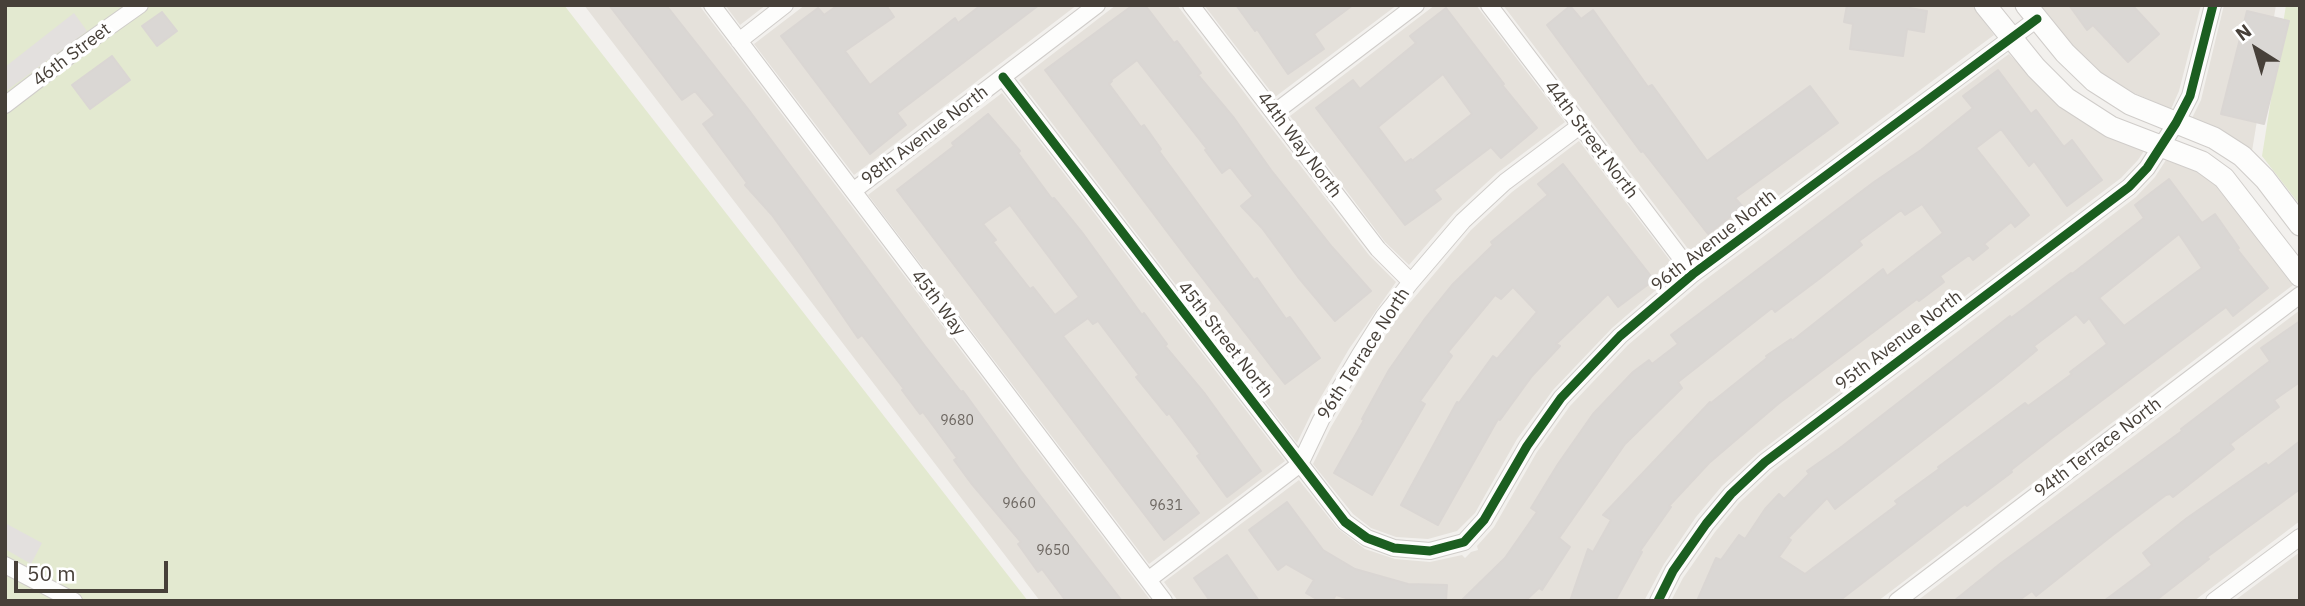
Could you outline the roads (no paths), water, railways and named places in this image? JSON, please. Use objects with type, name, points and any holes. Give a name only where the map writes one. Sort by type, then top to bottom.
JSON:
[{"type":"street","name":"46th Street","points":[[5,105],[139,5]]},
{"type":"street","name":"45th Way","points":[[712,5],[1164,601]]},
{"type":"street","points":[[739,41],[786,5]]},
{"type":"street","name":"98th Avenue North","points":[[853,191],[1097,5]]},
{"type":"street","name":"44th Way North","points":[[1191,5],[1378,248],[1410,282]]},
{"type":"street","points":[[1274,113],[1416,5]]},
{"type":"street","name":"44th Street North","points":[[1489,5],[1693,274]]},
{"type":"street","points":[[1986,5],[2010,38],[2066,98],[2111,127],[2202,162],[2224,178],[2300,276]]},
{"type":"street","name":"95th Avenue North","points":[[1658,601],[1673,572],[1706,524],[1731,494],[1765,462],[2129,187],[2147,168],[2190,96],[2213,5]]},
{"type":"street","points":[[2031,12],[2065,53],[2094,81],[2130,104],[2214,138],[2242,156],[2265,179],[2300,225]]},
{"type":"street","name":"96th Avenue North","points":[[1464,542],[1484,520],[1527,446],[1562,398],[1620,336],[1693,274],[2010,38],[2031,12]]},
{"type":"street","name":"45th Street North","points":[[1003,77],[1345,522],[1367,538],[1394,548],[1430,551],[1464,542]]},
{"type":"street","name":"96th Terrace North","points":[[1148,580],[1300,464],[1321,420],[1359,356],[1384,316],[1410,282],[1463,221],[1504,182],[1581,125]]},
{"type":"street","name":"94th Terrace North","points":[[1897,601],[2300,295]]},
{"type":"street","points":[[2214,601],[2300,537]]},
{"type":"street","points":[[5,565],[74,601]]}]
